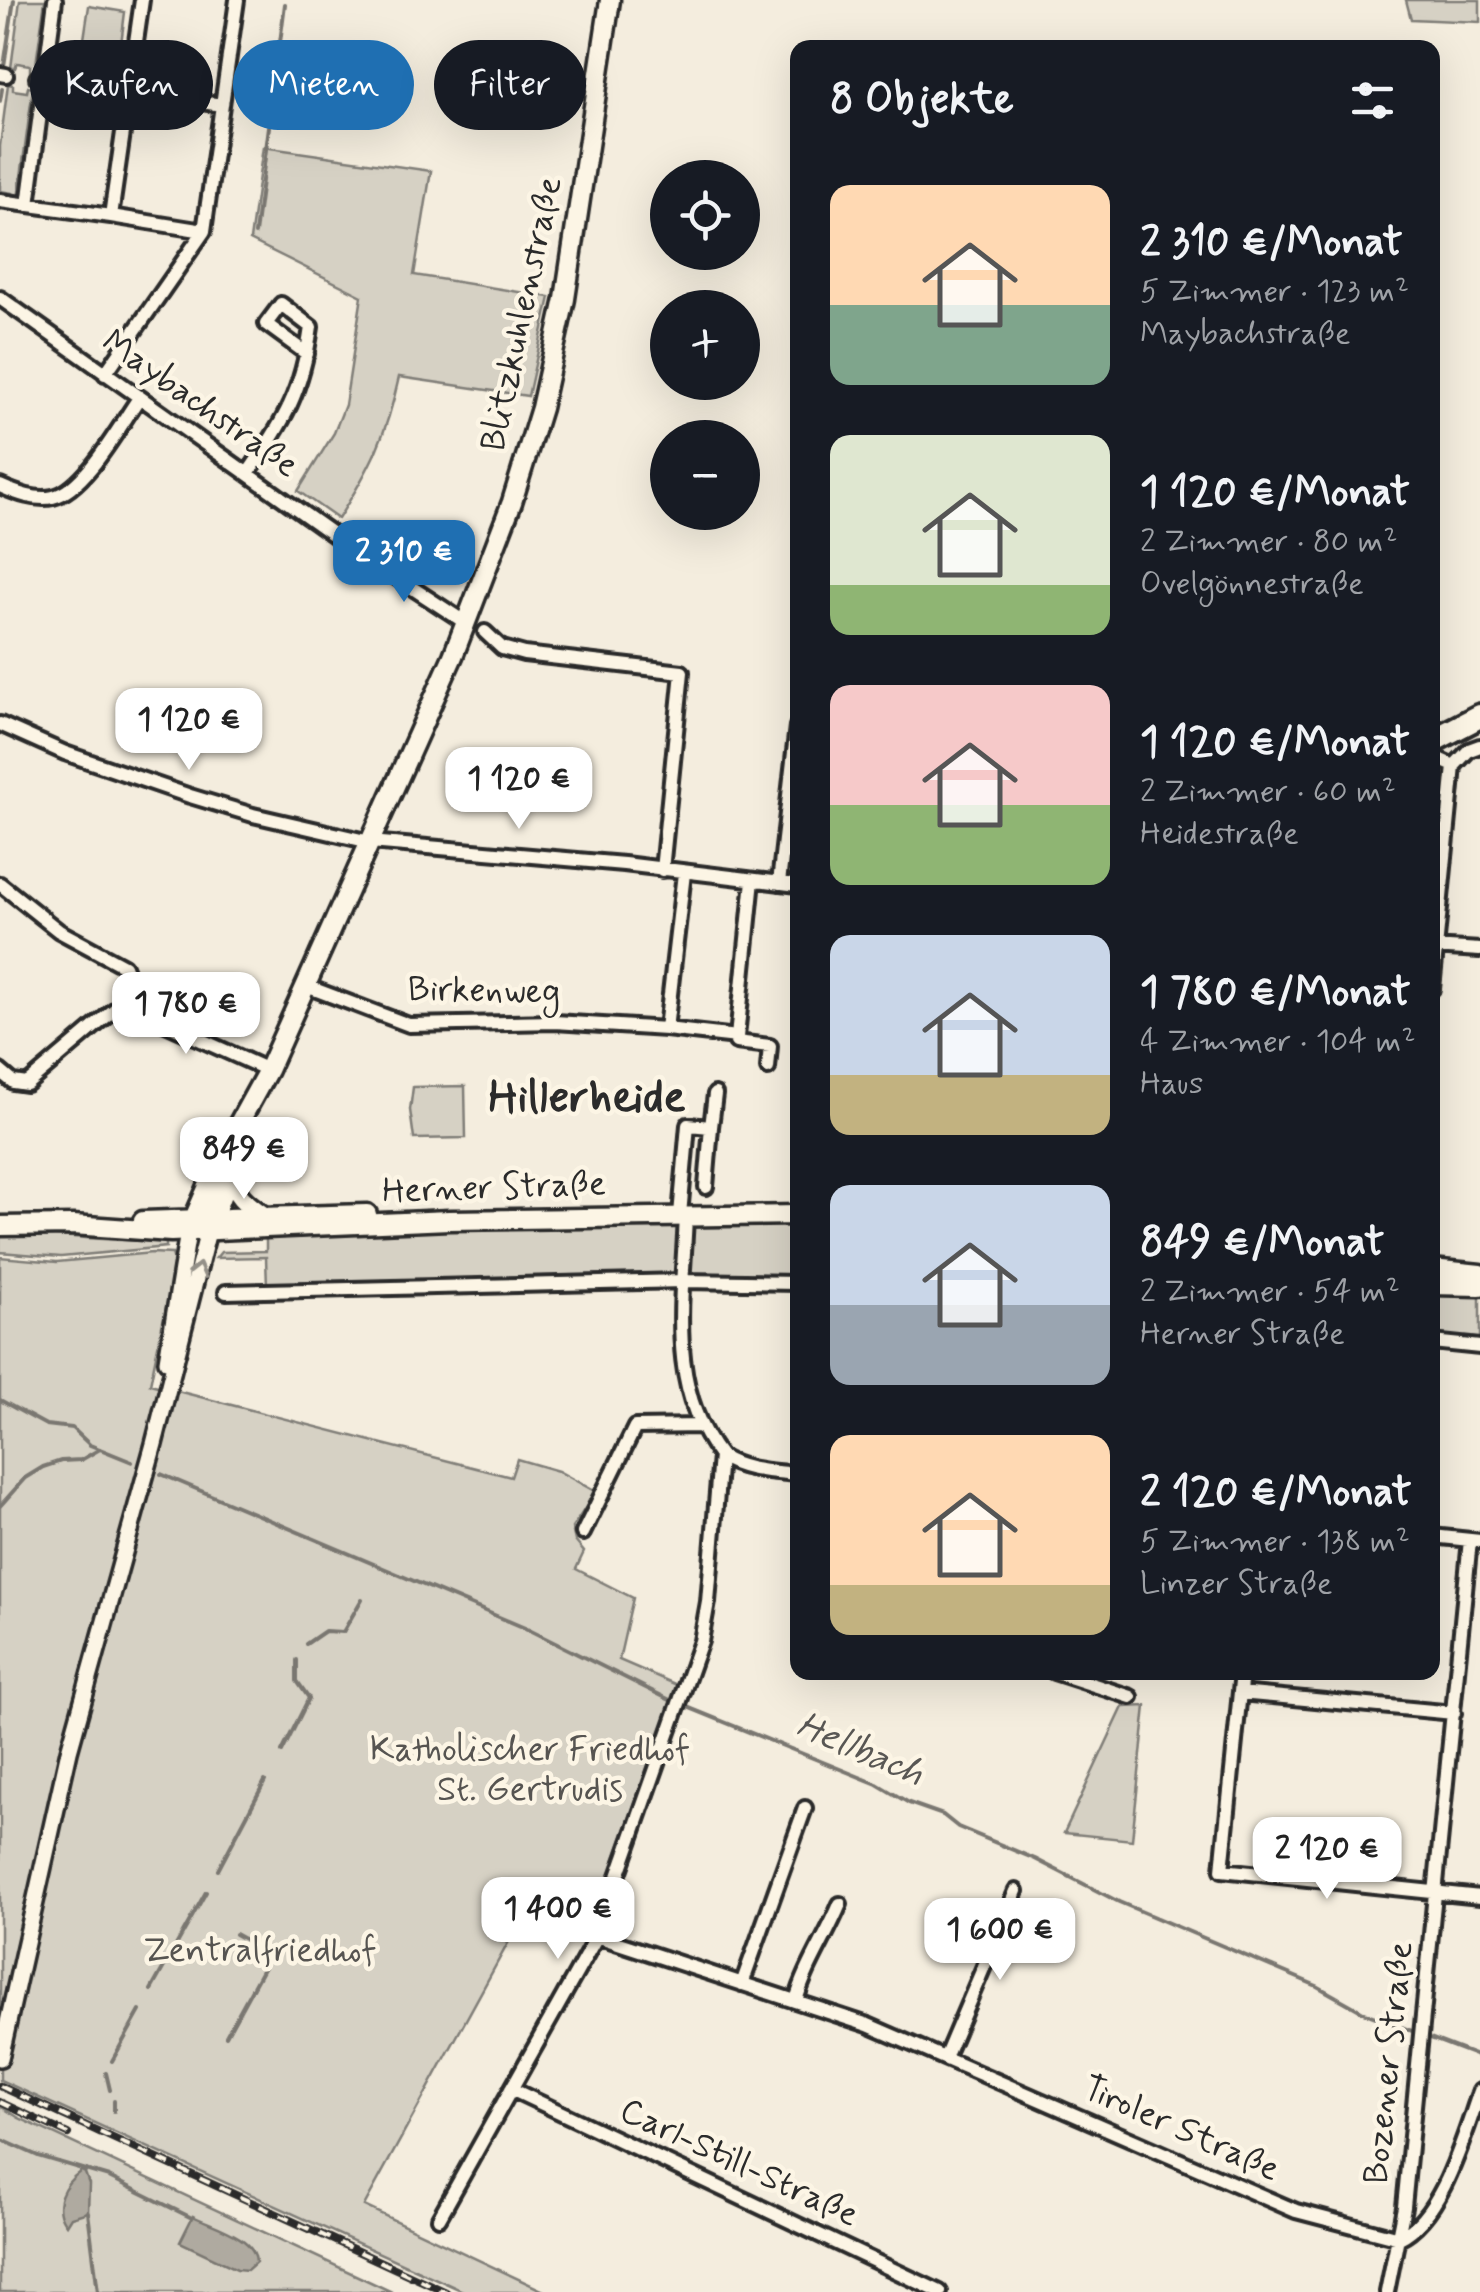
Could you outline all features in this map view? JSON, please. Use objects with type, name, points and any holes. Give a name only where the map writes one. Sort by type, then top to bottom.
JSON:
[{"type":"highway","points":[[1440,728],[1478,710]]},
{"type":"highway","points":[[1440,736],[1478,710]]},
{"type":"main road","name":"Blitzkuhlenstraße","points":[[200,1225],[223,1152],[268,1070],[306,986],[466,623],[512,502],[545,392],[572,264],[610,0]]},
{"type":"main road","points":[[200,1225],[231,1169],[268,1070]]},
{"type":"main road","points":[[231,1169],[235,1190],[244,1203],[265,1216]]},
{"type":"main road","name":"Herner Straße","points":[[200,1225],[265,1216],[790,1212]]},
{"type":"main road","name":"Herner Straße","points":[[0,1226],[334,1228],[449,1220],[682,1213]]},
{"type":"main road","points":[[1440,1270],[1480,1274]]},
{"type":"main road","points":[[1440,1284],[1480,1286]]},
{"type":"street","points":[[47,40],[55,0]]},
{"type":"street","points":[[136,40],[142,0]]},
{"type":"street","points":[[105,374],[204,231],[237,0]]},
{"type":"street","points":[[213,103],[222,104]]},
{"type":"street","points":[[28,205],[35,130]]},
{"type":"street","points":[[111,216],[123,130]]},
{"type":"street","points":[[0,201],[204,231]]},
{"type":"street","name":"Maybachstraße","points":[[0,298],[362,556],[466,623]]},
{"type":"street","points":[[248,473],[294,403],[307,354]]},
{"type":"street","points":[[0,486],[42,499],[68,491],[139,398]]},
{"type":"street","points":[[486,632],[502,648],[524,654],[682,672],[662,870]]},
{"type":"street","points":[[0,724],[65,753],[190,796],[370,842],[624,864],[790,884]]},
{"type":"street","points":[[1440,899],[1454,766],[1469,750],[1480,746]]},
{"type":"street","points":[[1440,760],[1454,766]]},
{"type":"street","points":[[778,883],[790,784]]},
{"type":"street","points":[[666,1028],[684,873]]},
{"type":"street","points":[[753,880],[736,1042],[770,1046],[768,1068]]},
{"type":"street","points":[[0,884],[59,931],[124,966],[129,979],[121,1004],[27,1084],[14,1082],[0,1071]]},
{"type":"street","points":[[1440,947],[1480,950]]},
{"type":"street","name":"Birkenweg","points":[[306,986],[409,1025],[555,1022],[666,1028],[737,1037]]},
{"type":"street","points":[[121,1004],[268,1070]]},
{"type":"street","points":[[706,1188],[714,1094]]},
{"type":"street","points":[[711,1127],[688,1125],[682,1213],[685,1381],[701,1426],[720,1456],[734,1466],[790,1473]]},
{"type":"street","points":[[0,2058],[69,1751],[154,1444],[152,1428],[200,1225]]},
{"type":"street","points":[[226,1292],[683,1282],[790,1284]]},
{"type":"street","points":[[1440,1343],[1480,1347]]},
{"type":"street","points":[[582,1534],[635,1427],[701,1426]]},
{"type":"street","points":[[439,2218],[597,1936],[700,1641],[708,1602],[720,1456]]},
{"type":"street","points":[[1440,1537],[1475,1540]]},
{"type":"street","name":"Bozener Straße","points":[[1387,2292],[1399,2238],[1475,1540]]},
{"type":"street","points":[[1078,1680],[1131,1698]]},
{"type":"street","points":[[1241,1680],[1222,1870],[1480,1896]]},
{"type":"street","points":[[1240,1693],[1454,1713]]},
{"type":"street","points":[[742,1984],[805,1808]]},
{"type":"street","points":[[945,2058],[1016,1891]]},
{"type":"street","points":[[796,2001],[806,1967],[822,1944],[840,1904]]},
{"type":"street","name":"Tiroler Straße","points":[[597,1936],[868,2024],[1296,2211],[1399,2238]]},
{"type":"street","name":"Carl-Still-Straße","points":[[511,2089],[940,2292]]},
{"type":"street","points":[[1399,2238],[1418,2227],[1439,2194],[1480,2091]]},
{"type":"green space","points":[[20,0],[45,0],[39,40],[30,40],[30,65],[17,63],[11,68]]},
{"type":"green space","points":[[1406,0],[1480,0],[1480,22],[1411,19]]},
{"type":"green space","points":[[89,6],[125,12],[122,40],[84,39]]},
{"type":"green space","points":[[8,84],[13,85],[13,90],[27,92],[30,87],[18,199],[13,199],[13,193],[0,191],[0,146]]},
{"type":"green space","points":[[263,147],[431,171],[414,275],[550,297],[528,396],[399,377],[376,451],[338,519],[298,491],[334,433],[345,405],[362,296],[250,240]]},
{"type":"green space","points":[[465,1086],[466,1138],[414,1139],[410,1110],[413,1087]]},
{"type":"green space","points":[[790,1221],[790,1277],[267,1287],[266,1257],[216,1258],[221,1252],[266,1251],[266,1239],[295,1233],[373,1228]]},
{"type":"green space","points":[[0,1233],[166,1241],[166,1247],[61,1257],[0,1252]]},
{"type":"green space","points":[[172,1254],[175,1264],[150,1384],[511,1477],[517,1459],[558,1471],[596,1492],[572,1528],[575,1541],[584,1552],[576,1569],[633,1598],[619,1660],[677,1685],[585,1942],[525,1912],[364,2206],[546,2292],[465,2292],[0,2080],[0,1257],[57,1262]]},
{"type":"green space","points":[[1440,1290],[1480,1292],[1480,1342],[1440,1338]]},
{"type":"green space","points":[[1146,1706],[1132,1840],[1064,1833],[1123,1707]]},
{"type":"green space","points":[[0,2106],[19,2118],[392,2292],[0,2292]]},
{"type":"shaded area","points":[[81,2171],[89,2184],[88,2212],[71,2217],[66,2225],[59,2203],[69,2182]]},
{"type":"shaded area","points":[[193,2216],[241,2239],[254,2253],[256,2262],[247,2270],[237,2269],[180,2242]]},
{"type":"waterway","points":[[4,66],[14,0]]},
{"type":"waterway","points":[[227,23],[231,0]]},
{"type":"waterway","points":[[255,234],[285,4]]},
{"type":"waterway","points":[[0,101],[2,89]]},
{"type":"waterway","name":"Hellbach","points":[[0,1400],[46,1425],[72,1428],[90,1445],[132,1462]]},
{"type":"waterway","points":[[0,1506],[25,1478],[43,1467],[81,1460],[100,1449]]},
{"type":"waterway","name":"Hellbach","points":[[161,1474],[525,1628],[670,1700],[877,1784],[909,1803],[943,1815],[958,1827],[1035,1859],[1119,1902],[1317,1986],[1365,2013],[1480,2057]]},
{"type":"waterway","points":[[306,1644],[325,1631],[343,1632],[362,1599]]},
{"type":"waterway","points":[[282,1752],[309,1698],[297,1681],[297,1660]]},
{"type":"waterway","points":[[218,1870],[265,1781]]},
{"type":"waterway","points":[[151,1990],[206,1892]]},
{"type":"waterway","points":[[226,2036],[271,1954],[235,1934]]},
{"type":"waterway","points":[[112,2061],[140,2011]]},
{"type":"waterway","points":[[106,2073],[110,2090]]},
{"type":"waterway","points":[[114,2101],[114,2111]]},
{"type":"waterway","points":[[0,2139],[38,2156],[109,2177],[192,2218]]},
{"type":"waterway","points":[[88,2212],[98,2292]]},
{"type":"railway","points":[[0,2086],[446,2292]]},
{"type":"railway","points":[[0,2102],[68,2134]]},
{"type":"district","name":"Hillerheide","points":[[587,1098]]},
{"type":"park label","name":"Katholischer Friedhof St. Gertrudis","points":[[530,1770]]},
{"type":"park label","name":"Zentralfriedhof","points":[[260,1951]]}]
